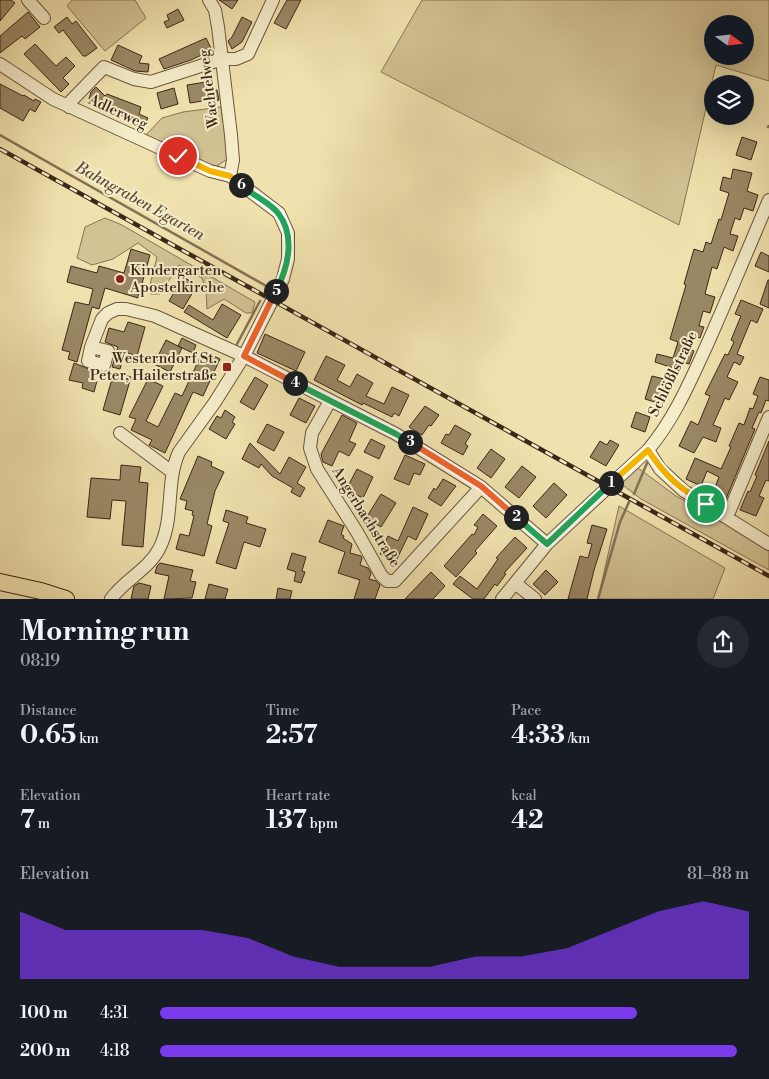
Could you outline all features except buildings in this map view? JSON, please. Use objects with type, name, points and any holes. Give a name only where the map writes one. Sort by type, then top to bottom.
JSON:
[{"type":"main road","points":[[0,582],[41,591],[66,599]]},
{"type":"street","points":[[28,0],[44,18]]},
{"type":"street","name":"Wachtelweg","points":[[209,0],[215,10],[222,59],[231,136],[232,160],[230,176]]},
{"type":"street","points":[[69,107],[71,101],[104,67],[134,79],[151,82],[222,59],[236,59],[248,54],[273,0]]},
{"type":"street","name":"Adlerweg","points":[[0,64],[45,95],[69,107],[210,171],[230,176]]},
{"type":"street","points":[[111,599],[153,558],[159,549],[168,519],[172,471],[179,452],[215,402],[244,356],[283,279],[288,259],[288,233],[279,213],[230,176]]},
{"type":"street","name":"Schlößlstraße","points":[[502,599],[547,544],[648,450],[661,434],[679,406],[769,200]]},
{"type":"street","points":[[91,347],[102,319],[108,313],[117,309],[126,309],[155,316],[244,356],[396,434],[481,486],[547,544]]},
{"type":"street","name":"Angerbachstraße","points":[[330,400],[312,433],[310,448],[317,469],[357,532],[381,575],[388,582],[395,581],[481,486]]},
{"type":"street","points":[[727,517],[769,417]]},
{"type":"street","points":[[120,433],[172,471]]},
{"type":"street","points":[[648,450],[660,469],[684,491],[769,544]]},
{"type":"street","points":[[514,583],[536,599]]},
{"type":"shaded area","points":[[72,0],[135,0],[146,18],[105,51],[67,6]]},
{"type":"shaded area","points":[[422,0],[769,0],[769,81],[716,65],[714,75],[704,75],[704,117],[679,225],[381,72]]},
{"type":"shaded area","points":[[221,107],[229,158],[214,168],[144,137],[162,118],[183,112]]},
{"type":"shaded area","points":[[105,218],[122,225],[255,302],[252,313],[246,313],[224,299],[207,309],[206,290],[202,278],[179,265],[160,294],[151,294],[150,285],[157,257],[138,243],[113,259],[92,265],[77,258],[85,227]]},
{"type":"shaded area","points":[[638,468],[676,496],[769,548],[769,570],[641,499],[620,483]]},
{"type":"shaded area","points":[[619,506],[725,568],[713,599],[598,599]]},
{"type":"waterway","name":"Bahngraben Egarten","points":[[0,135],[268,287]]},
{"type":"waterway","points":[[237,344],[260,301]]},
{"type":"waterway","points":[[634,494],[647,463]]},
{"type":"waterway","points":[[598,599],[620,522],[629,502]]},
{"type":"railway","points":[[0,149],[769,576]]},
{"type":"place","name":"Kindergarten Apostelkirche","points":[[120,279]]},
{"type":"place","name":"Westerndorf St. Peter, Hailerstraße","points":[[227,367]]},
{"type":"route","points":[[178,156],[210,171],[230,176],[279,213],[288,233],[288,259],[283,279],[244,356],[396,434],[481,486],[547,544],[648,450],[660,469],[684,491],[706,504]]}]
